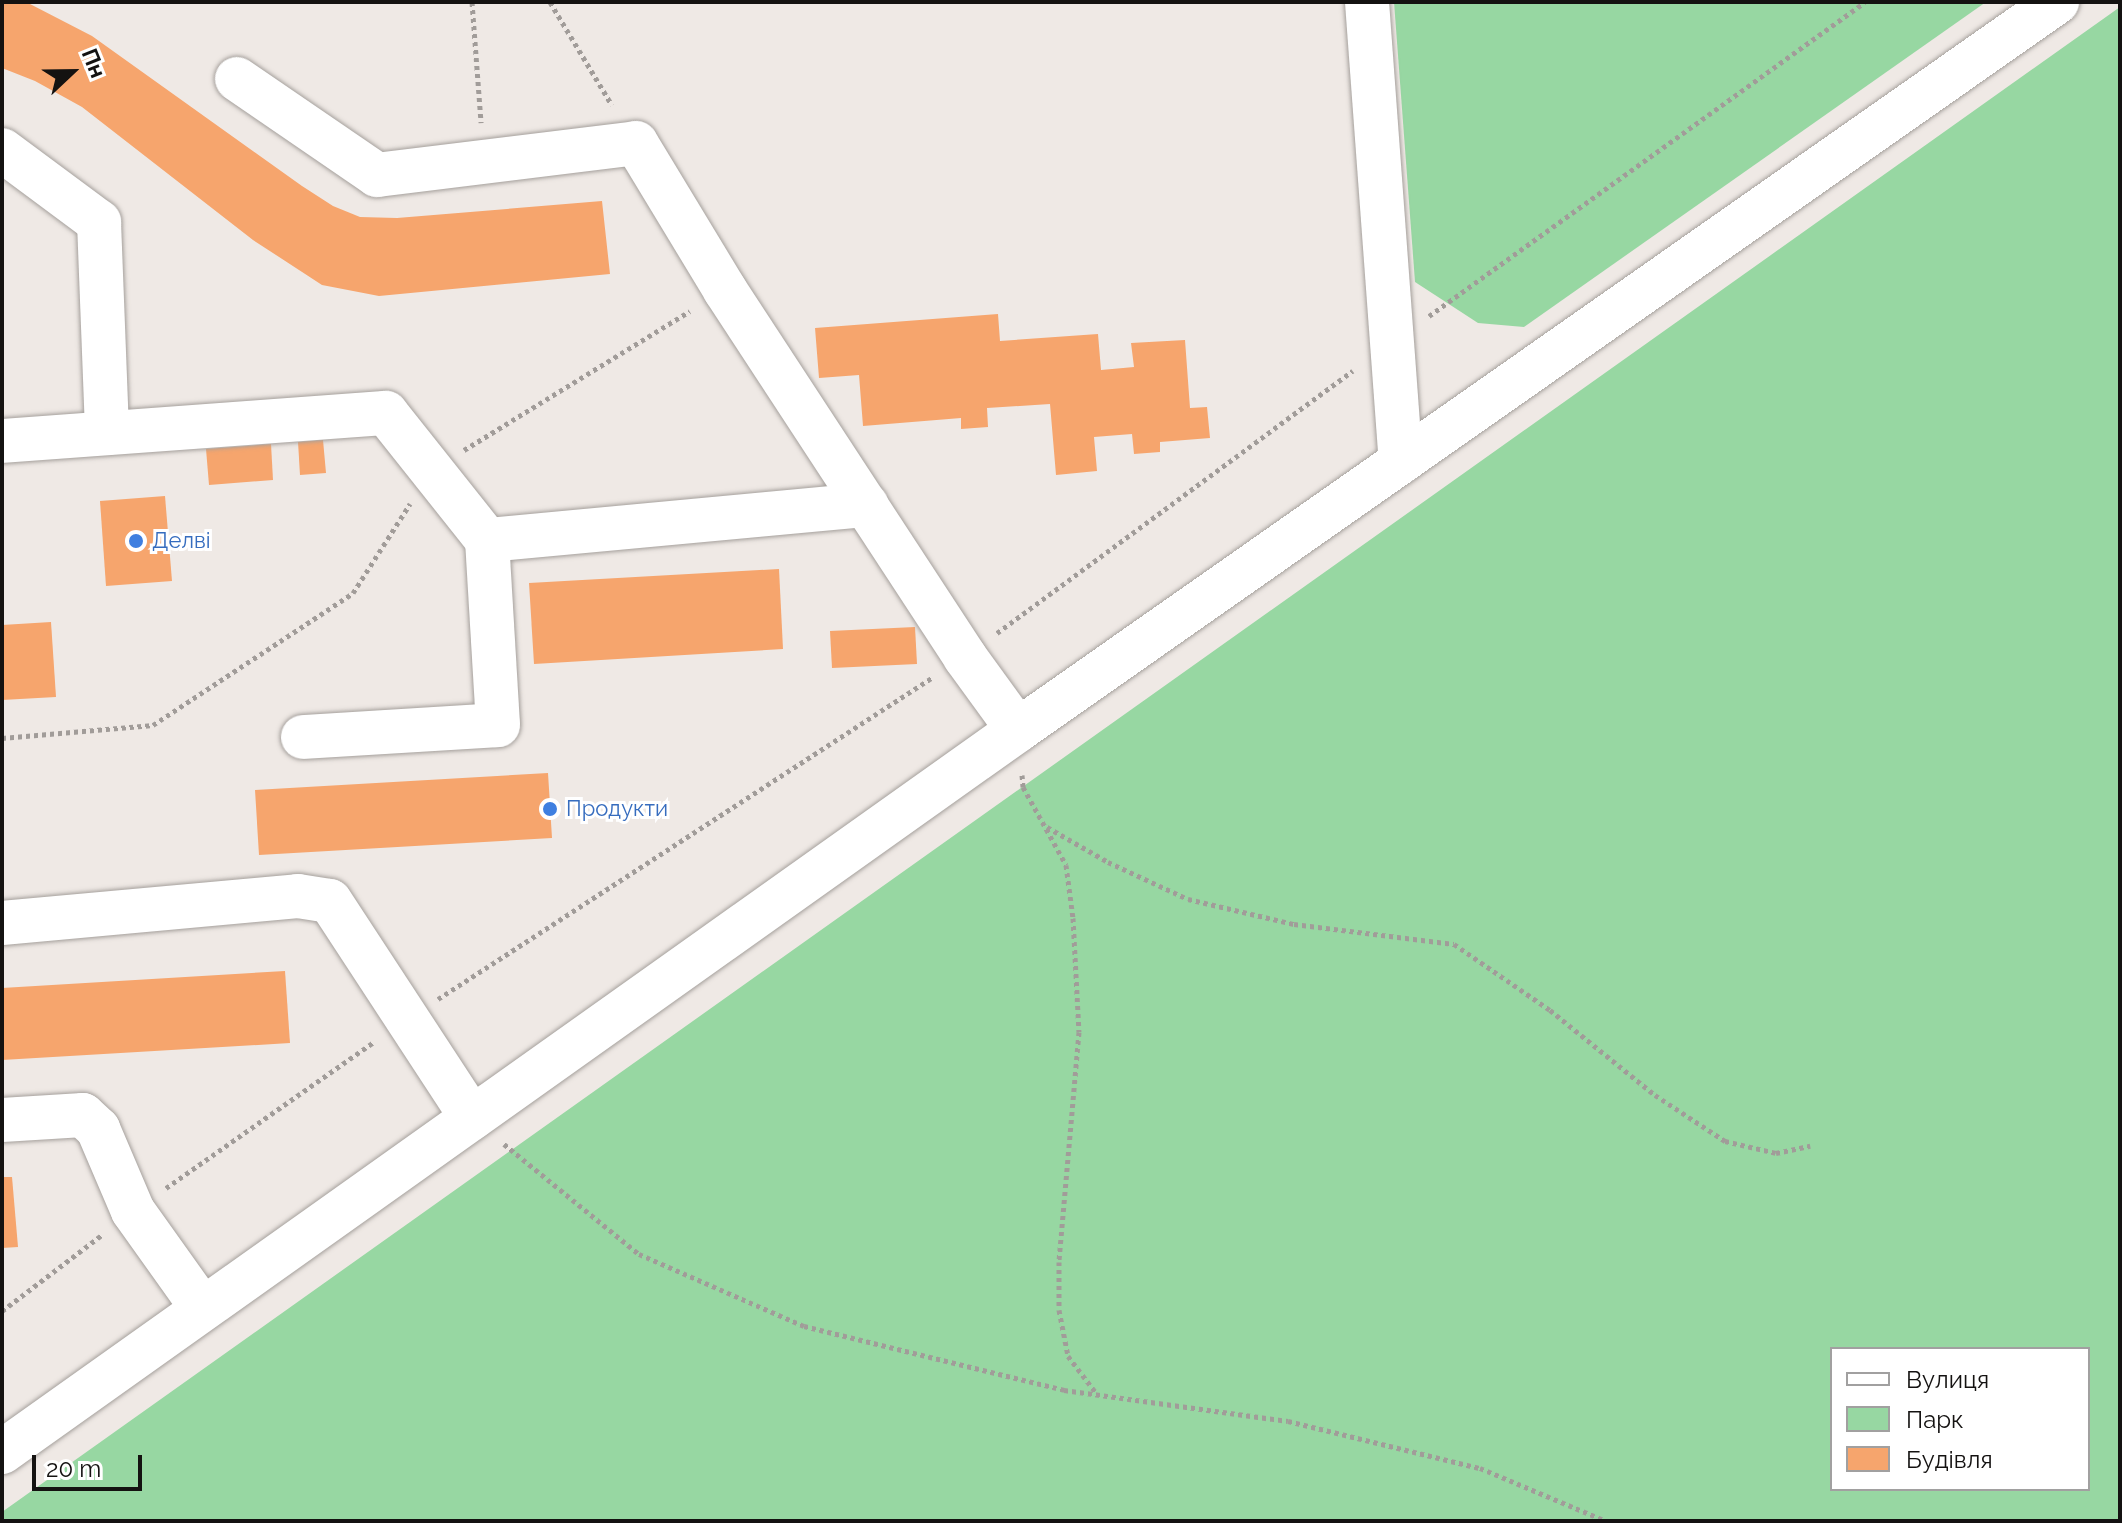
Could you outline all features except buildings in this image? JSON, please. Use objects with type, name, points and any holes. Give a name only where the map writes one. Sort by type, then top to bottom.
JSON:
[{"type":"street","points":[[1367,2],[1401,462]]},
{"type":"street","points":[[2,1452],[1018,730],[2057,2]]},
{"type":"street","points":[[237,79],[377,175],[636,143],[725,290],[965,657],[1018,730]]},
{"type":"street","points":[[2,150],[99,222],[107,433]]},
{"type":"street","points":[[2,441],[386,413],[487,540],[498,725],[303,737]]},
{"type":"street","points":[[487,540],[866,505]]},
{"type":"street","points":[[2,923],[298,896],[330,901],[472,1118]]},
{"type":"street","points":[[2,1120],[83,1115],[98,1129],[133,1211],[203,1309]]},
{"type":"path","points":[[472,2],[484,164]]},
{"type":"path","points":[[550,2],[636,143]]},
{"type":"path","points":[[2,738],[153,725],[353,593],[432,470],[725,290]]},
{"type":"path","points":[[2,1311],[133,1211],[407,1019],[965,657]]},
{"type":"path","points":[[1018,730],[1023,787],[1066,865],[1073,918],[1079,1032],[1059,1262],[1059,1310],[1068,1356],[1098,1394]]},
{"type":"path","points":[[1047,827],[1108,862],[1188,899],[1294,924],[1454,944],[1550,1010],[1655,1095],[1725,1141],[1776,1153],[1810,1146]]},
{"type":"path","points":[[472,1118],[639,1254],[804,1326],[1064,1390],[1288,1421],[1480,1468],[1606,1521]]},
{"type":"green space","points":[[1394,2],[1986,2],[1524,327],[1478,323],[1415,282]]},
{"type":"green space","points":[[2120,7],[2120,1521],[2,1521],[2,1512]]},
{"type":"place","name":"Делві","points":[[136,541]]},
{"type":"place","name":"Продукти","points":[[550,809]]}]
